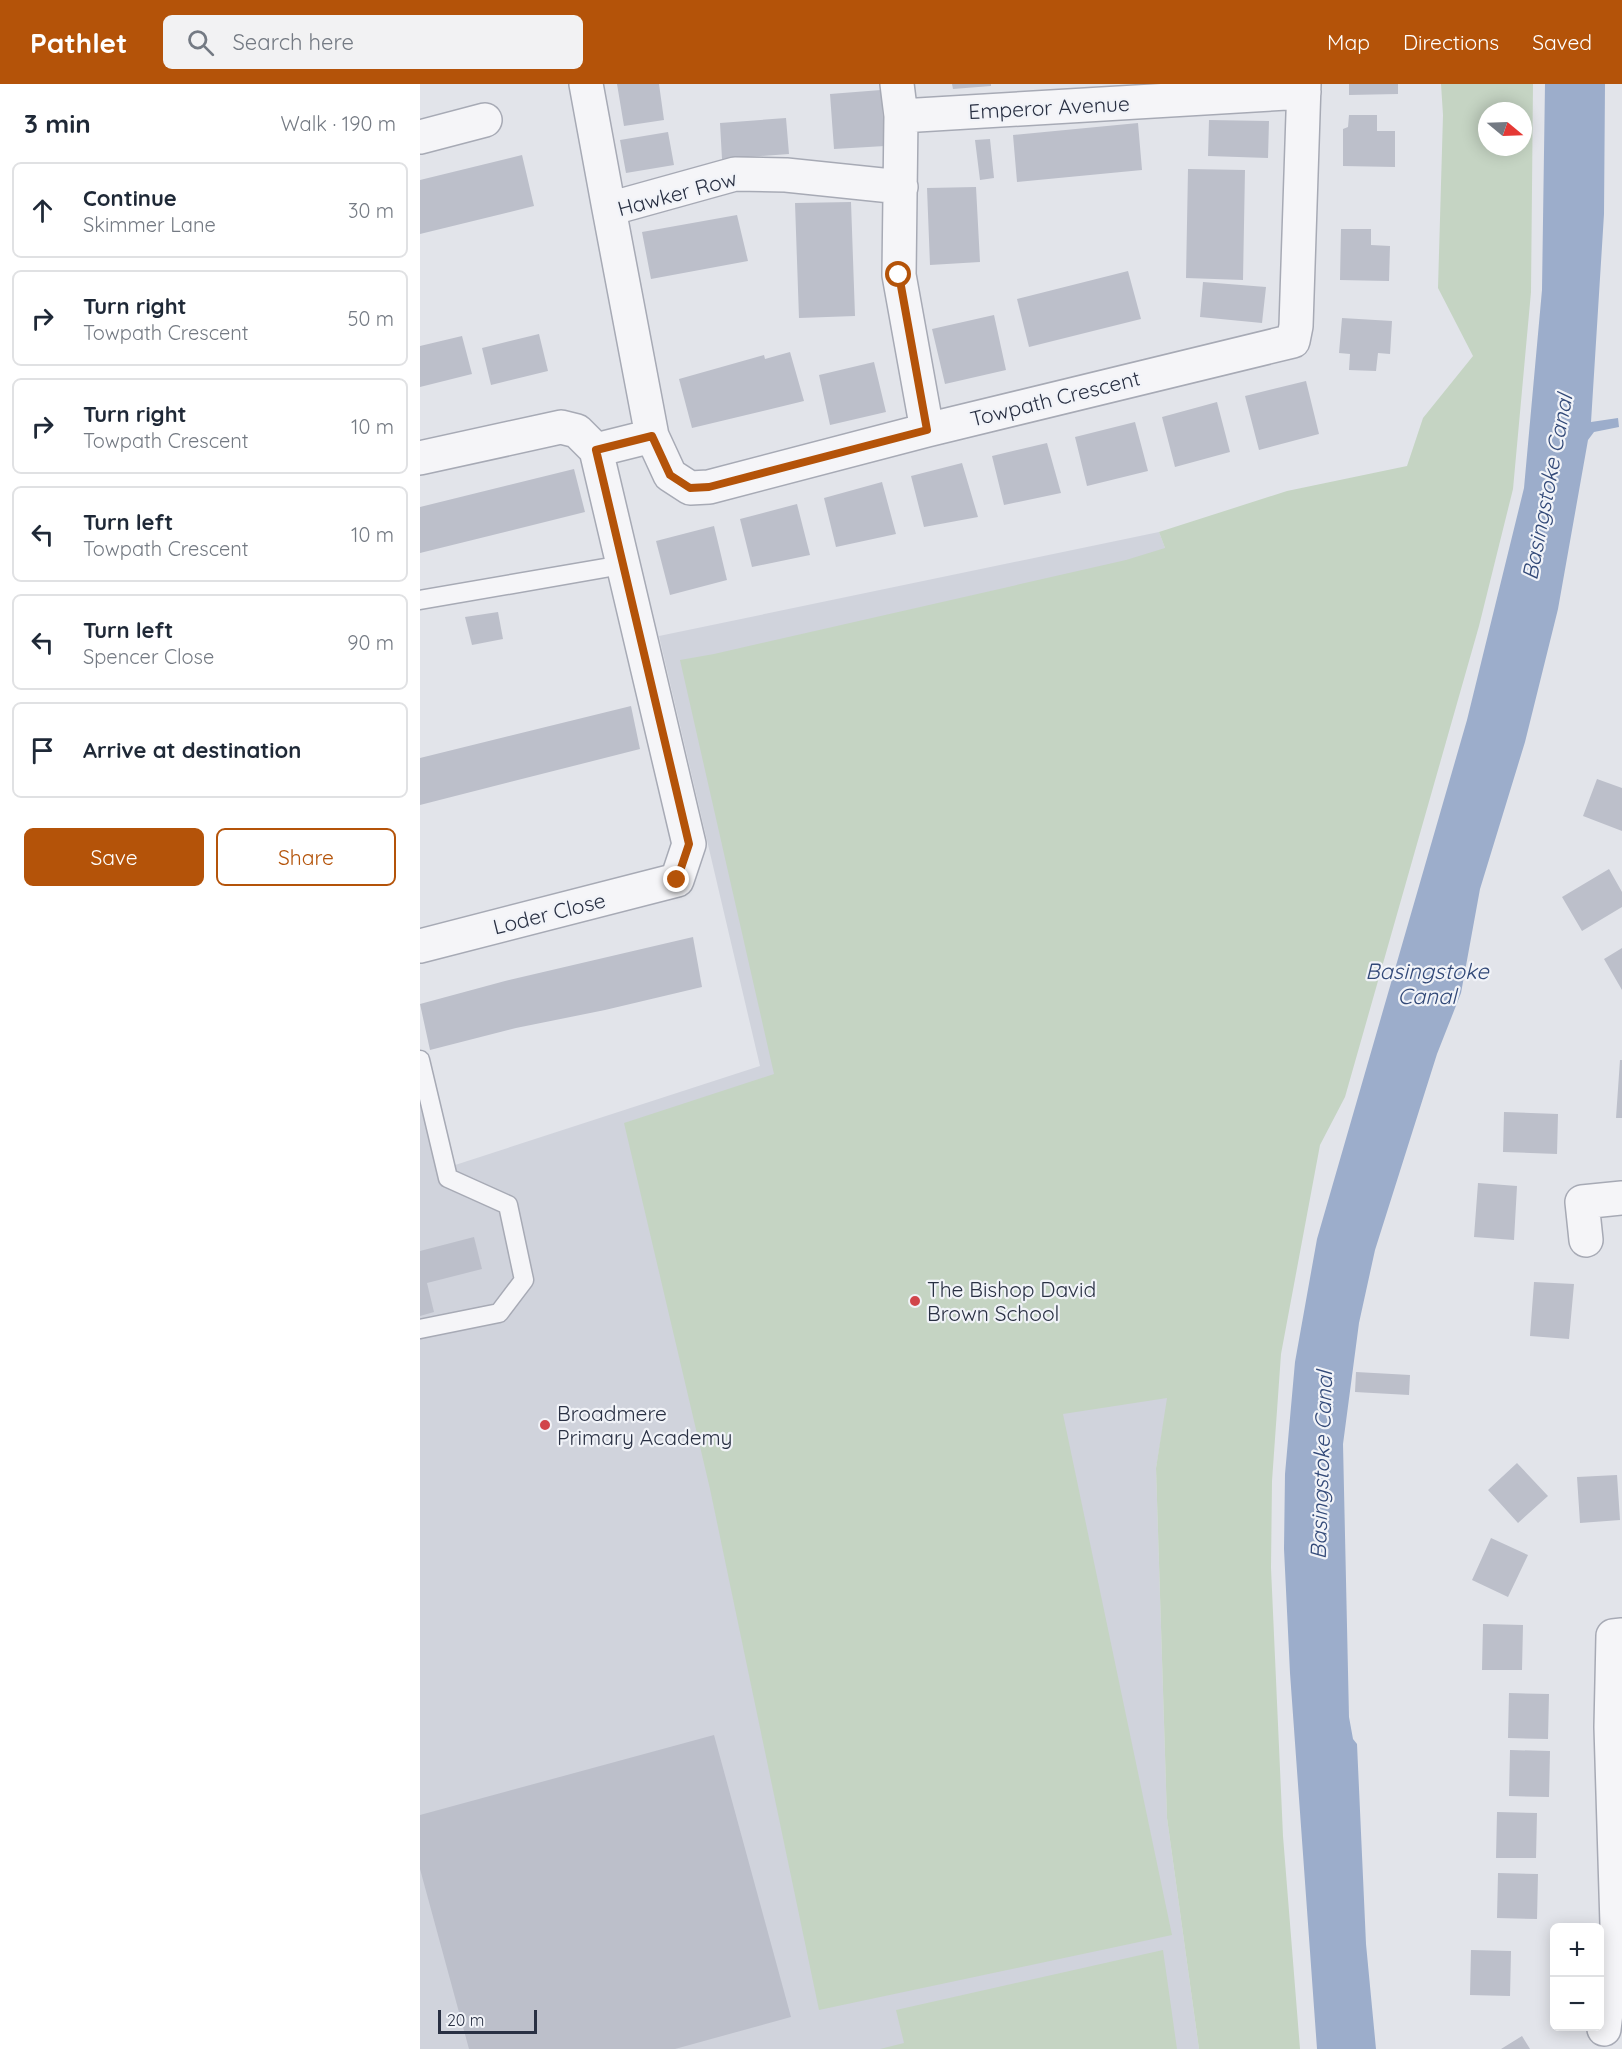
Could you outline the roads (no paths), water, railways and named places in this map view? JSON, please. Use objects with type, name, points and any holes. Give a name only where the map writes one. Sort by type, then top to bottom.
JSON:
[{"type":"street","points":[[586,84],[609,209]]},
{"type":"street","points":[[897,84],[902,116],[899,275],[927,430]]},
{"type":"street","name":"Emperor Avenue","points":[[902,116],[1304,88]]},
{"type":"street","name":"Towpath Crescent","points":[[652,436],[670,475],[690,488],[709,487],[927,430],[1293,341],[1296,326],[1304,88]]},
{"type":"street","points":[[420,137],[485,120]]},
{"type":"street","name":"Hawker Row","points":[[652,436],[609,209],[735,174],[786,175],[901,188]]},
{"type":"street","points":[[429,456],[561,427],[577,431],[596,450],[622,566]]},
{"type":"street","points":[[596,450],[652,436]]},
{"type":"street","name":"Loder Close","points":[[420,946],[677,880],[689,844],[622,566]]},
{"type":"street","points":[[1586,1240],[1582,1202],[1622,1198]]},
{"type":"street","points":[[1604,2029],[1617,1925],[1611,1727],[1613,1636],[1622,1635]]},
{"type":"lane","points":[[420,600],[622,566]]},
{"type":"lane","points":[[420,1060],[448,1178],[508,1205],[524,1280],[499,1313],[420,1329]]},
{"type":"water","name":"Basingstoke Canal","points":[[1545,84],[1605,84],[1604,214],[1591,422],[1618,418],[1619,427],[1594,432],[1588,440],[1558,609],[1525,742],[1480,889],[1461,993],[1437,1054],[1375,1250],[1359,1323],[1343,1444],[1349,1717],[1353,1739],[1357,1744],[1366,1944],[1376,2049],[1317,2049],[1290,1673],[1284,1549],[1285,1474],[1295,1362],[1317,1239],[1467,720],[1524,488],[1542,290]]},
{"type":"place","name":"The Bishop David Brown School","points":[[915,1301]]},
{"type":"place","name":"Broadmere Primary Academy","points":[[545,1425]]}]
